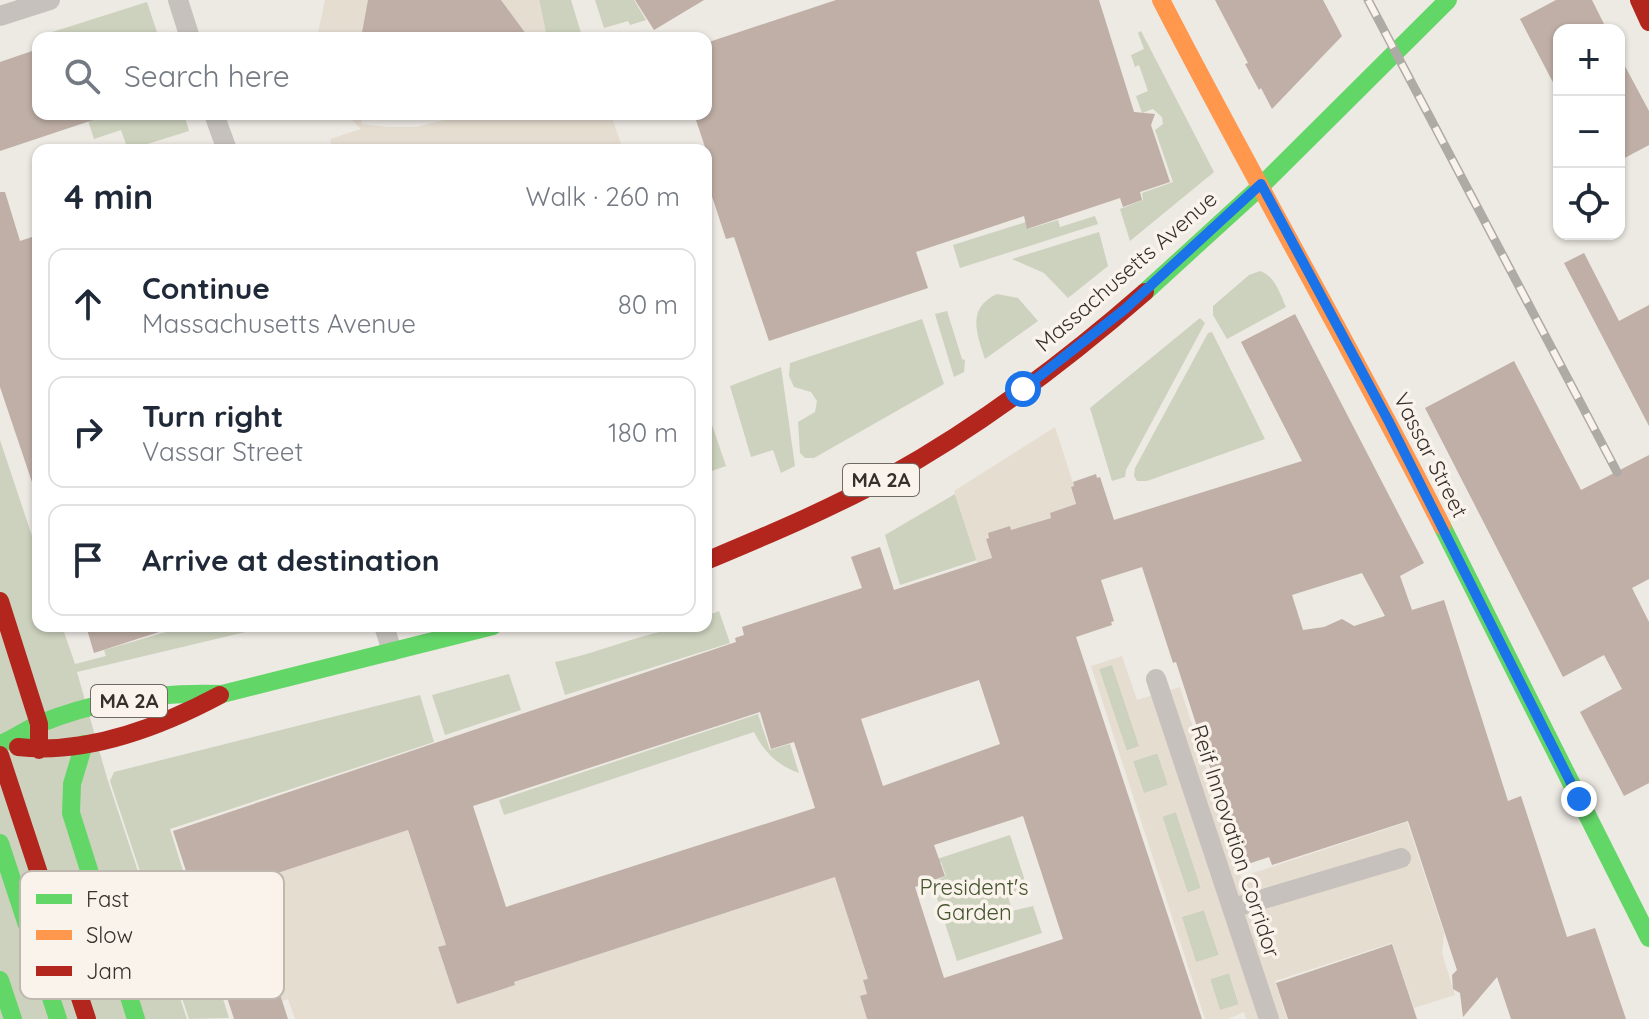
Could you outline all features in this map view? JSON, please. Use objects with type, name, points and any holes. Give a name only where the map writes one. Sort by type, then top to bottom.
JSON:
[{"type":"main road","name":"Vassar Street","points":[[1161,0],[1230,134],[1261,184],[1395,435],[1649,938]]},
{"type":"main road","name":"Massachusetts Avenue","points":[[712,559],[862,491],[995,410],[1125,309],[1261,184],[1448,0]]},
{"type":"main road","points":[[1639,0],[1649,22]]},
{"type":"main road","points":[[0,601],[39,724],[14,746],[47,871]]},
{"type":"main road","name":"MA 2A","points":[[14,746],[84,744],[176,719],[222,694],[469,632]]},
{"type":"main road","name":"MA 2A","points":[[39,724],[149,696],[222,694]]},
{"type":"main road","points":[[84,744],[73,773],[71,813],[89,871]]},
{"type":"main road","points":[[0,843],[20,904]]},
{"type":"main road","points":[[0,980],[13,1019]]},
{"type":"main road","points":[[51,999],[58,1019]]},
{"type":"main road","points":[[82,999],[87,1019]]},
{"type":"main road","points":[[130,999],[136,1019]]},
{"type":"street","points":[[0,16],[50,0]]},
{"type":"street","points":[[178,0],[188,32]]},
{"type":"street","points":[[216,120],[225,144]]},
{"type":"street","points":[[386,632],[392,651]]},
{"type":"street","name":"Reif Innovation Corridor","points":[[1156,679],[1269,1019]]},
{"type":"street","points":[[1233,908],[1401,858]]},
{"type":"green space","points":[[539,0],[571,0],[581,32],[546,32]]},
{"type":"green space","points":[[595,0],[634,0],[646,20],[604,28]]},
{"type":"green space","points":[[147,2],[157,32],[52,32]]},
{"type":"green space","points":[[1141,31],[1214,172],[1130,241],[1120,209],[1143,200],[1142,193],[1173,182],[1155,130],[1163,124],[1162,117],[1153,109],[1142,113],[1136,96],[1148,91],[1139,65],[1135,67],[1131,55],[1144,49],[1138,33]]},
{"type":"green space","points":[[88,120],[186,120],[189,131],[147,144],[126,144],[121,130],[94,139]]},
{"type":"green space","points":[[1095,216],[1098,224],[960,268],[953,245],[1026,222],[1028,229],[1058,220],[1060,227]]},
{"type":"green space","points":[[1099,232],[1108,266],[1068,298],[1044,273],[1012,259]]},
{"type":"green space","points":[[1260,271],[1273,281],[1286,307],[1227,339],[1213,315],[1213,306],[1249,275]]},
{"type":"green space","points":[[997,294],[1018,298],[1038,321],[985,359],[976,322],[981,306]]},
{"type":"green space","points":[[947,311],[962,359],[965,360],[964,372],[954,377],[935,314]]},
{"type":"green space","points":[[1200,318],[1205,323],[1125,477],[1112,481],[1090,408]]},
{"type":"green space","points":[[922,319],[944,384],[814,458],[805,458],[800,453],[798,422],[815,412],[817,401],[811,392],[794,387],[789,376],[790,363]]},
{"type":"green space","points":[[1212,332],[1265,439],[1147,481],[1137,481],[1135,468],[1208,333]]},
{"type":"green space","points":[[781,367],[795,466],[781,473],[773,450],[751,457],[730,386]]},
{"type":"green space","points":[[712,425],[726,466],[712,471]]},
{"type":"green space","points":[[0,440],[32,536],[32,632],[64,632],[75,664],[106,656],[104,650],[166,632],[246,632],[77,672],[138,871],[20,871],[20,999],[180,999],[187,1019],[0,1019]]},
{"type":"green space","points":[[955,494],[977,560],[900,585],[885,535]]},
{"type":"green space","points":[[719,611],[730,643],[565,695],[555,662],[660,632],[712,632],[712,614]]},
{"type":"green space","points":[[1113,664],[1140,746],[1126,751],[1099,669]]},
{"type":"green space","points":[[509,674],[521,710],[445,735],[432,695]]},
{"type":"green space","points":[[420,695],[434,742],[170,829],[183,871],[140,871],[110,781],[114,772]]},
{"type":"green space","points":[[758,714],[770,750],[790,744],[799,773],[772,757],[754,732],[504,815],[499,800]]},
{"type":"green space","points":[[1158,753],[1168,785],[1143,794],[1133,761]]},
{"type":"green space","points":[[1176,812],[1201,888],[1187,893],[1162,816]]},
{"type":"green space","name":"President's Garden","points":[[1010,835],[1028,890],[1008,896],[1012,911],[1033,906],[1042,933],[957,961],[932,882],[946,876],[941,862],[926,866],[925,863]]},
{"type":"green space","points":[[1204,910],[1219,955],[1196,963],[1181,917]]},
{"type":"green space","points":[[1229,973],[1239,1005],[1220,1011],[1210,979]]},
{"type":"green space","points":[[182,999],[223,999],[229,1018],[189,1019]]},
{"type":"shaded area","points":[[325,0],[369,0],[362,32],[318,32]]},
{"type":"shaded area","points":[[501,0],[539,0],[546,32],[525,32]]},
{"type":"shaded area","points":[[352,120],[387,127],[417,127],[444,120],[613,120],[621,144],[331,144],[330,139],[361,129]]},
{"type":"shaded area","points":[[1055,427],[1074,486],[1071,488],[1077,509],[986,539],[992,559],[984,584],[954,491]]},
{"type":"shaded area","points":[[1122,656],[1137,700],[1180,687],[1241,877],[1407,822],[1444,933],[1442,953],[1455,995],[1414,1008],[1392,943],[1275,981],[1287,1019],[1246,1019],[1244,1012],[1228,1019],[1205,1019],[1091,666]],"holes":[[[1112,665],[1139,746],[1127,751],[1099,669]],[[1157,753],[1168,785],[1144,793],[1133,761]],[[1176,812],[1201,888],[1188,893],[1162,817]],[[1204,910],[1219,955],[1196,962],[1182,917]],[[1229,973],[1239,1004],[1220,1010],[1210,979]]]},
{"type":"shaded area","points":[[408,830],[446,945],[438,948],[457,1004],[515,985],[514,982],[835,877],[868,979],[863,981],[867,994],[860,997],[867,1019],[295,1019],[288,999],[282,1001],[281,999],[284,999],[283,871]]},
{"type":"building","points":[[368,0],[501,0],[525,32],[362,32]]},
{"type":"building","points":[[635,0],[704,0],[654,30]]},
{"type":"building","points":[[836,0],[1099,0],[1134,112],[1155,114],[1151,125],[1170,182],[1140,192],[1142,200],[1123,207],[1120,198],[1027,229],[1024,216],[916,252],[928,288],[769,341],[734,237],[726,239],[712,196],[712,144],[704,144],[696,120],[712,120],[712,41]]},
{"type":"building","points":[[1215,0],[1323,0],[1342,36],[1272,109],[1245,64],[1248,63]]},
{"type":"building","points":[[1556,0],[1592,0],[1604,24],[1553,24],[1553,82],[1520,19]]},
{"type":"building","points":[[32,51],[32,120],[93,120],[0,151],[0,62]]},
{"type":"building","points":[[1625,66],[1649,111],[1649,145],[1625,158]]},
{"type":"building","points":[[0,192],[5,192],[20,241],[32,237],[32,482],[0,387]]},
{"type":"building","points":[[1584,253],[1619,321],[1649,305],[1649,426],[1564,263]]},
{"type":"building","points":[[1295,314],[1424,563],[1400,576],[1412,610],[1444,600],[1508,801],[1521,796],[1567,937],[1595,928],[1626,1019],[1511,1019],[1497,977],[1463,1017],[1460,993],[1453,989],[1452,975],[1457,970],[1408,821],[1272,865],[1269,857],[1242,866],[1142,567],[1101,580],[1114,621],[1112,625],[1076,637],[1202,1019],[867,1019],[860,996],[867,994],[863,980],[868,979],[835,877],[514,982],[515,985],[457,1004],[438,947],[446,945],[408,830],[283,871],[186,871],[173,831],[736,642],[735,638],[744,635],[742,627],[862,588],[851,557],[880,547],[894,590],[992,558],[986,539],[989,538],[988,533],[1010,526],[1011,530],[1051,518],[1050,513],[1076,504],[1071,487],[1074,486],[1073,482],[1096,474],[1097,478],[1100,477],[1114,520],[1302,461],[1241,342]],"holes":[[[1362,573],[1385,616],[1354,626],[1342,619],[1324,627],[1303,630],[1292,595]],[[979,680],[1000,744],[883,786],[861,719]],[[760,712],[771,749],[794,742],[815,808],[506,907],[473,806]],[[1023,816],[1063,939],[944,978],[915,887],[945,876],[934,845]]]},
{"type":"building","points":[[1514,361],[1581,490],[1649,455],[1649,579],[1632,588],[1649,622],[1649,783],[1624,796],[1580,712],[1622,689],[1604,655],[1563,677],[1425,408]]},
{"type":"building","points":[[88,632],[159,632],[94,653]]},
{"type":"building","points":[[1392,944],[1417,1019],[1288,1019],[1276,983]]},
{"type":"building","points":[[228,999],[281,999],[288,1019],[234,1019]]},
{"type":"railway","points":[[1368,0],[1617,472]]},
{"type":"traffic: fast","points":[[1145,292],[1260,187],[1448,0]]},
{"type":"traffic: fast","points":[[1442,526],[1649,938]]},
{"type":"traffic: fast","points":[[0,744],[39,724],[106,703],[175,694],[222,694],[469,632]]},
{"type":"traffic: fast","points":[[84,744],[72,784],[71,813],[89,871]]},
{"type":"traffic: fast","points":[[0,843],[20,904]]},
{"type":"traffic: fast","points":[[0,980],[13,1019]]},
{"type":"traffic: fast","points":[[51,999],[58,1019]]},
{"type":"traffic: fast","points":[[130,999],[136,1019]]},
{"type":"traffic: slow","points":[[1161,0],[1442,526]]},
{"type":"traffic: jam","points":[[1639,0],[1649,22]]},
{"type":"traffic: jam","points":[[712,558],[844,500],[922,457],[1021,391],[1145,292]]},
{"type":"traffic: jam","points":[[0,601],[39,724],[39,750]]},
{"type":"traffic: jam","points":[[18,747],[70,747],[122,736],[173,718],[220,695]]},
{"type":"traffic: jam","points":[[0,755],[38,871]]},
{"type":"traffic: jam","points":[[80,999],[87,1019]]},
{"type":"route","points":[[1023,389],[1125,309],[1261,184],[1389,422],[1579,799]]}]
